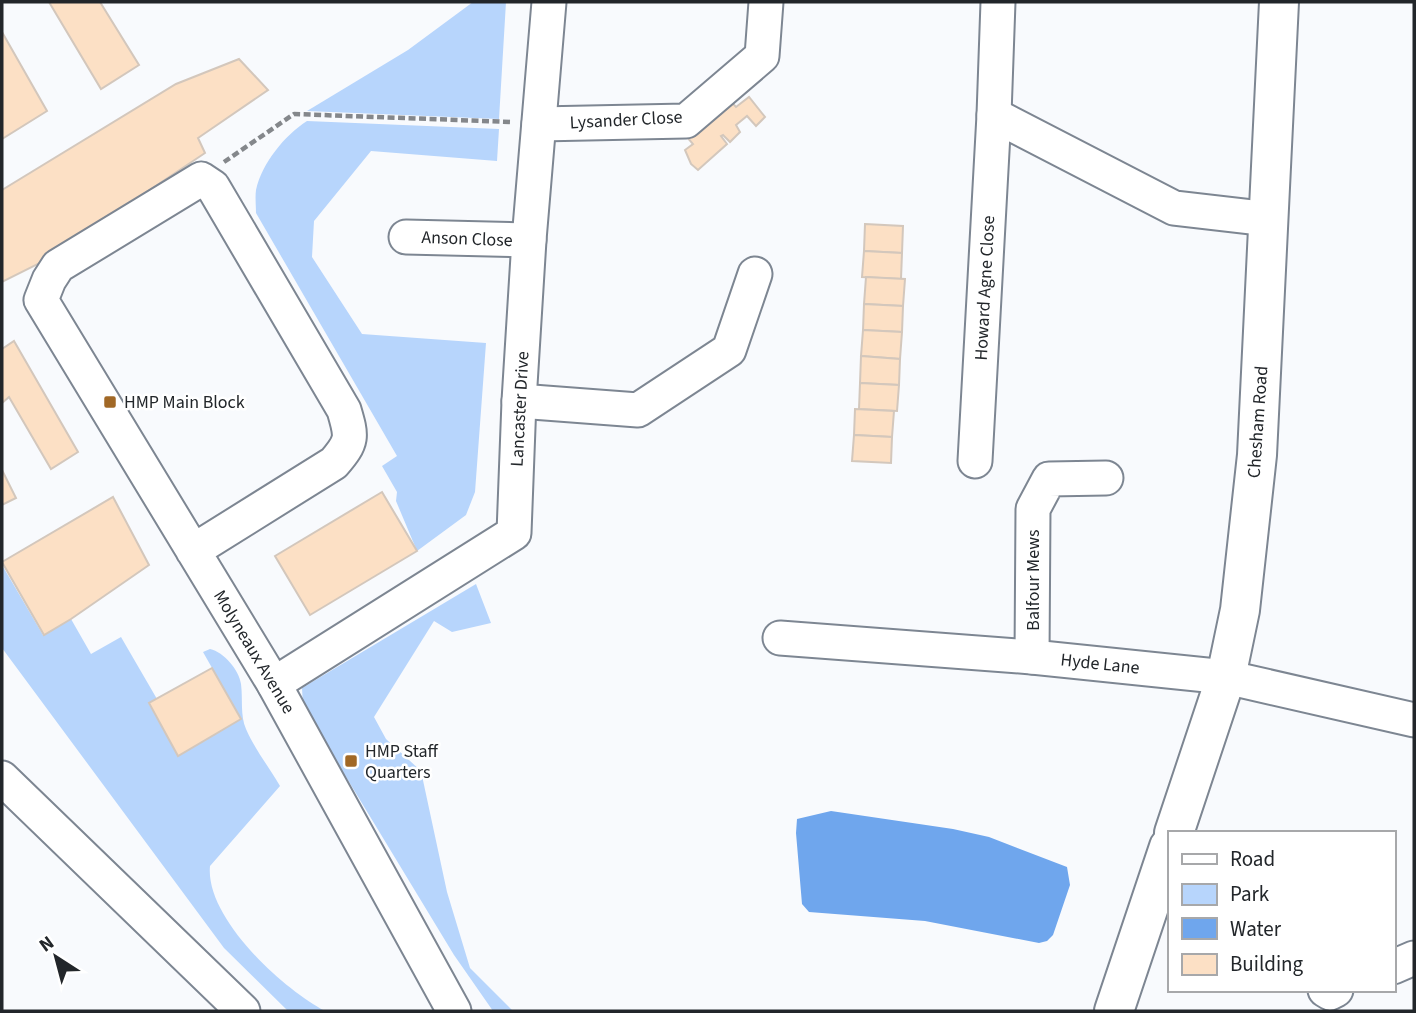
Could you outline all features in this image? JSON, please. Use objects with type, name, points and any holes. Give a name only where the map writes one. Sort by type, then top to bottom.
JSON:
[{"type":"main road","name":"Chesham Road","points":[[1175,831],[1226,677],[1240,610],[1257,455],[1279,2]]},
{"type":"main road","points":[[1114,1011],[1168,850]]},
{"type":"street","name":"Lancaster Drive","points":[[274,684],[514,533],[529,240],[549,2]]},
{"type":"street","name":"Lysander Close","points":[[539,124],[686,121],[762,57],[766,2]]},
{"type":"street","name":"Howard Agne Close","points":[[975,461],[998,2]]},
{"type":"street","points":[[994,115],[1174,208],[1269,219]]},
{"type":"street","points":[[193,551],[334,463],[348,447],[351,432],[344,410],[249,247],[213,187],[201,179]]},
{"type":"street","name":"Molyneaux Avenue","points":[[201,179],[58,266],[41,300],[274,684],[454,1011]]},
{"type":"street","name":"Anson Close","points":[[406,237],[529,240]]},
{"type":"street","points":[[519,401],[638,410],[729,350],[755,274]]},
{"type":"street","name":"Balfour Mews","points":[[1032,657],[1033,509],[1049,479],[1106,478]]},
{"type":"street","name":"Hyde Lane","points":[[780,638],[1032,657],[1226,677],[1414,720]]},
{"type":"street","points":[[2,778],[243,1011]]},
{"type":"street","points":[[1395,966],[1414,958]]},
{"type":"path","points":[[201,179],[293,114],[539,124]]},
{"type":"green space","points":[[473,2],[506,2],[499,119],[307,111],[408,50]]},
{"type":"green space","points":[[307,121],[499,129],[497,161],[371,151],[314,221],[312,257],[362,334],[486,343],[475,492],[466,515],[417,551],[396,501],[397,492],[382,466],[397,456],[256,213],[256,190],[263,170],[283,142]]},
{"type":"green space","points":[[2,565],[43,635],[71,619],[91,654],[121,637],[157,699],[149,704],[178,755],[241,719],[203,652],[210,649],[215,651],[234,668],[241,684],[244,724],[280,786],[210,866],[212,886],[220,908],[250,950],[289,986],[325,1011],[288,1011],[224,948],[2,648]]},
{"type":"green space","points":[[476,584],[491,623],[452,632],[434,621],[374,717],[386,739],[421,771],[447,892],[470,968],[513,1011],[493,1011],[454,955],[303,706],[302,688]]},
{"type":"water","points":[[831,811],[989,837],[1067,867],[1070,885],[1053,935],[1047,941],[1039,943],[925,921],[809,912],[802,904],[797,819]]},
{"type":"building","points":[[49,2],[100,2],[139,65],[101,89]]},
{"type":"building","points":[[2,32],[47,111],[2,139]]},
{"type":"building","points":[[239,59],[268,90],[198,138],[205,153],[42,262],[2,282],[2,190],[176,84]]},
{"type":"building","points":[[724,94],[736,107],[749,97],[765,117],[756,126],[747,116],[736,125],[740,132],[730,142],[721,136],[727,144],[698,170],[691,164],[685,150],[693,144],[681,130]]},
{"type":"building","points":[[865,224],[903,226],[902,253],[864,251]]},
{"type":"building","points":[[864,251],[902,253],[901,279],[862,277]]},
{"type":"building","points":[[866,277],[905,279],[903,306],[864,304]]},
{"type":"building","points":[[864,304],[903,306],[902,332],[863,330]]},
{"type":"building","points":[[863,330],[902,332],[900,359],[861,356]]},
{"type":"building","points":[[14,341],[78,452],[51,469],[9,397],[2,403],[2,349]]},
{"type":"building","points":[[861,356],[900,359],[899,385],[860,383]]},
{"type":"building","points":[[860,383],[899,385],[897,411],[859,409]]},
{"type":"building","points":[[855,409],[894,411],[892,437],[854,435]]},
{"type":"building","points":[[854,435],[892,437],[891,463],[852,461]]},
{"type":"building","points":[[2,470],[16,498],[2,505]]},
{"type":"building","points":[[382,492],[417,551],[310,615],[275,556]]},
{"type":"building","points":[[113,497],[149,565],[44,635],[2,562]]},
{"type":"building","points":[[212,668],[241,719],[178,756],[149,703]]},
{"type":"place","name":"HMP Main Block","points":[[110,402]]},
{"type":"place","name":"HMP Staff Quarters","points":[[351,761]]}]
